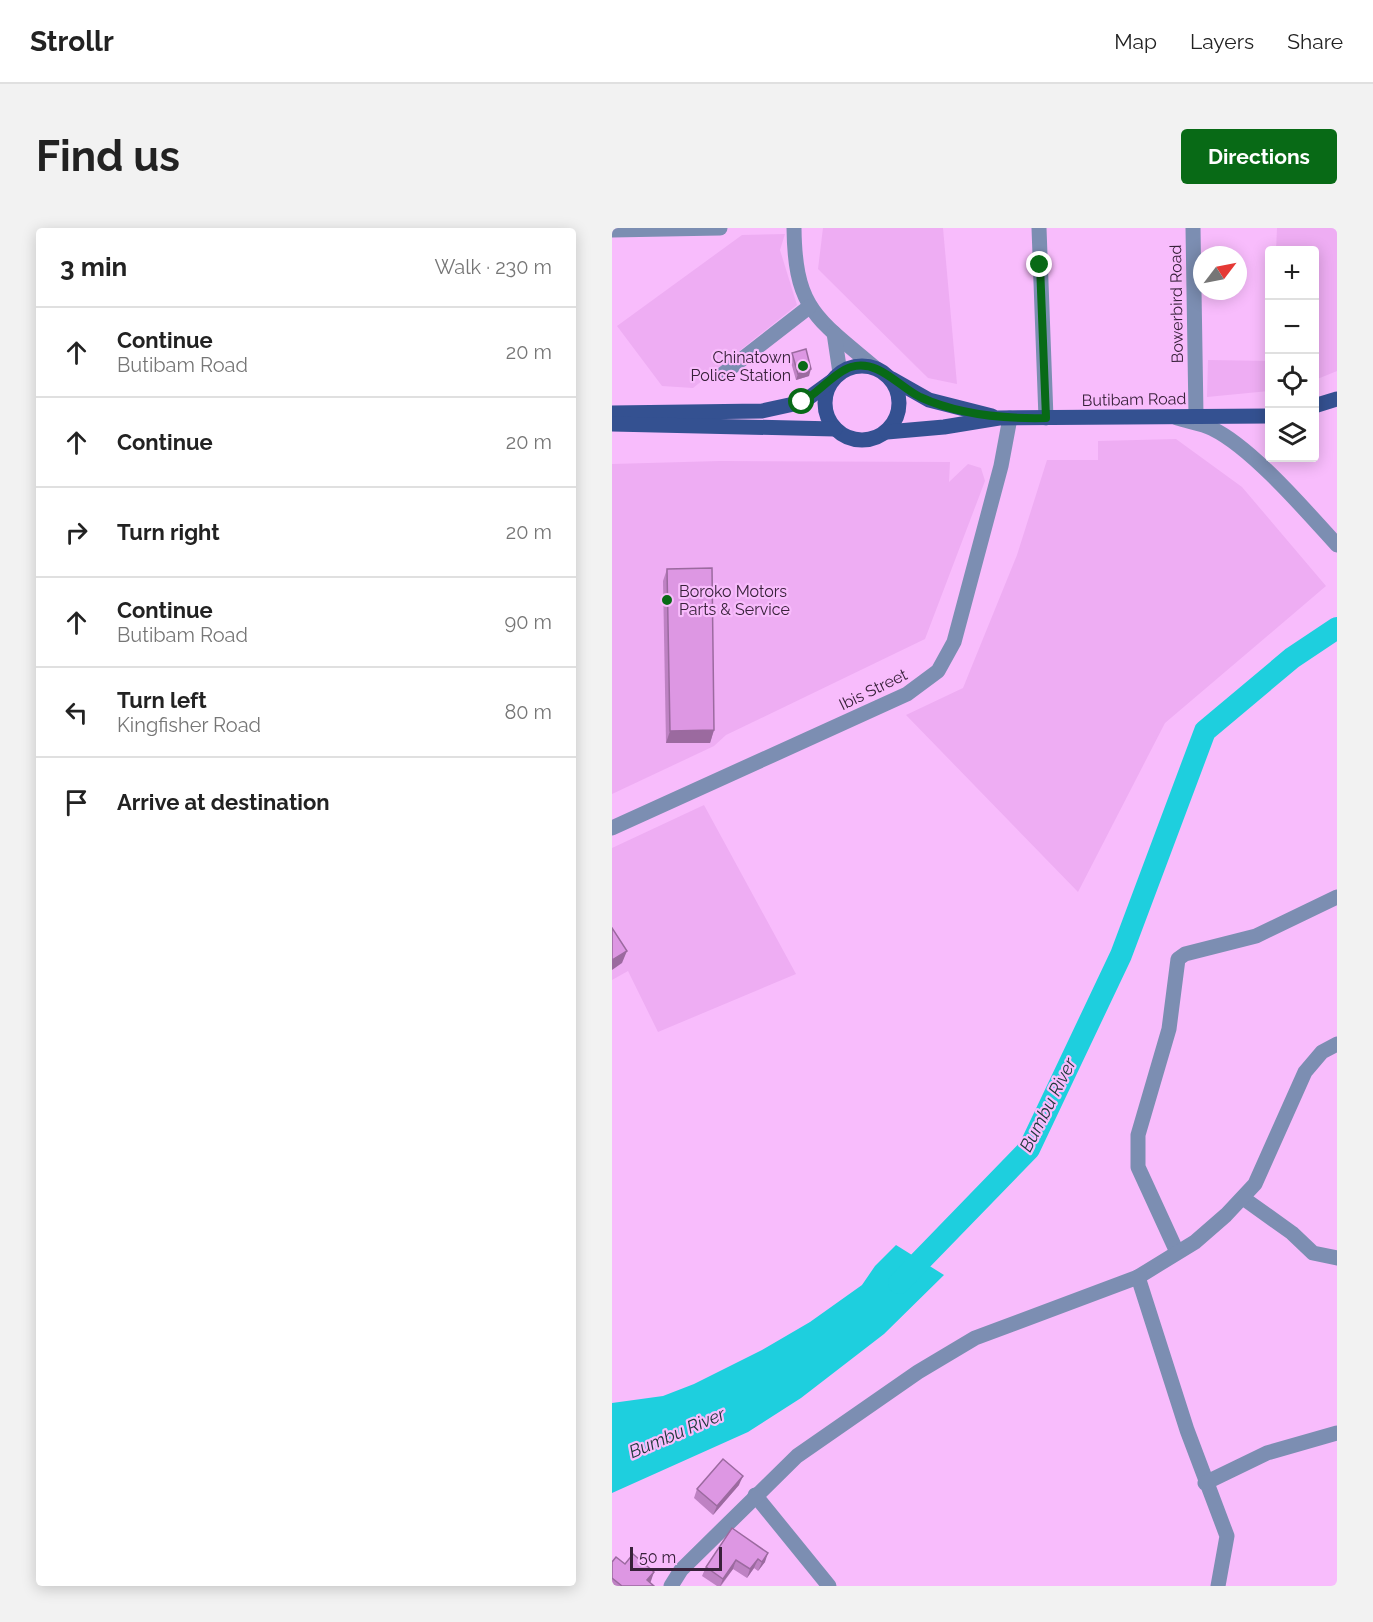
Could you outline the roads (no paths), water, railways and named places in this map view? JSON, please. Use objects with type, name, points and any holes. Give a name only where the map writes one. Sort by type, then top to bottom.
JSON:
[{"type":"main road","points":[[612,413],[762,411],[802,402],[850,368],[874,368],[889,377],[897,390],[900,405],[896,420],[887,432],[873,439],[857,440],[835,429],[612,424]]},
{"type":"main road","points":[[835,429],[827,416],[825,404],[836,377]]},
{"type":"main road","name":"Butibam Road","points":[[889,377],[929,400],[1004,418]]},
{"type":"main road","points":[[1319,404],[1337,399]]},
{"type":"main road","name":"Butibam Road","points":[[887,432],[1004,418],[1265,416]]},
{"type":"street","points":[[612,230],[720,228]]},
{"type":"street","points":[[794,228],[796,271],[808,307],[874,368]]},
{"type":"street","points":[[1039,228],[1046,418]]},
{"type":"street","name":"Bowerbird Road","points":[[1193,228],[1197,415]]},
{"type":"street","points":[[723,374],[808,307]]},
{"type":"street","points":[[834,333],[836,377]]},
{"type":"street","points":[[1169,416],[1213,428],[1238,446],[1281,485],[1337,545]]},
{"type":"street","name":"Ibis Street","points":[[612,828],[908,694],[938,671],[948,656],[958,629],[1001,466],[1004,418]]},
{"type":"street","points":[[1177,1252],[1138,1167],[1138,1135],[1169,1029],[1178,959],[1185,954],[1256,936],[1337,897]]},
{"type":"street","points":[[671,1586],[681,1570],[797,1455],[918,1372],[975,1338],[1138,1277],[1195,1242],[1255,1184],[1305,1072],[1322,1052],[1337,1044]]},
{"type":"street","points":[[1243,1197],[1292,1233],[1313,1253],[1337,1258]]},
{"type":"street","points":[[1138,1277],[1205,1483],[1227,1536],[1218,1586]]},
{"type":"street","points":[[1205,1483],[1267,1453],[1337,1433]]},
{"type":"street","points":[[755,1495],[829,1586]]},
{"type":"water","points":[[896,1245],[944,1275],[884,1334],[801,1398],[748,1432],[612,1493],[612,1403],[663,1396],[694,1384],[762,1350],[810,1322],[862,1285],[875,1266]]},
{"type":"waterway","name":"Bumbu River","points":[[899,1283],[1029,1149],[1121,955],[1205,731],[1292,658],[1337,628]]},
{"type":"place","name":"Chinatown Police Station","points":[[803,366]]},
{"type":"place","name":"Boroko Motors Parts & Service","points":[[667,600]]}]
